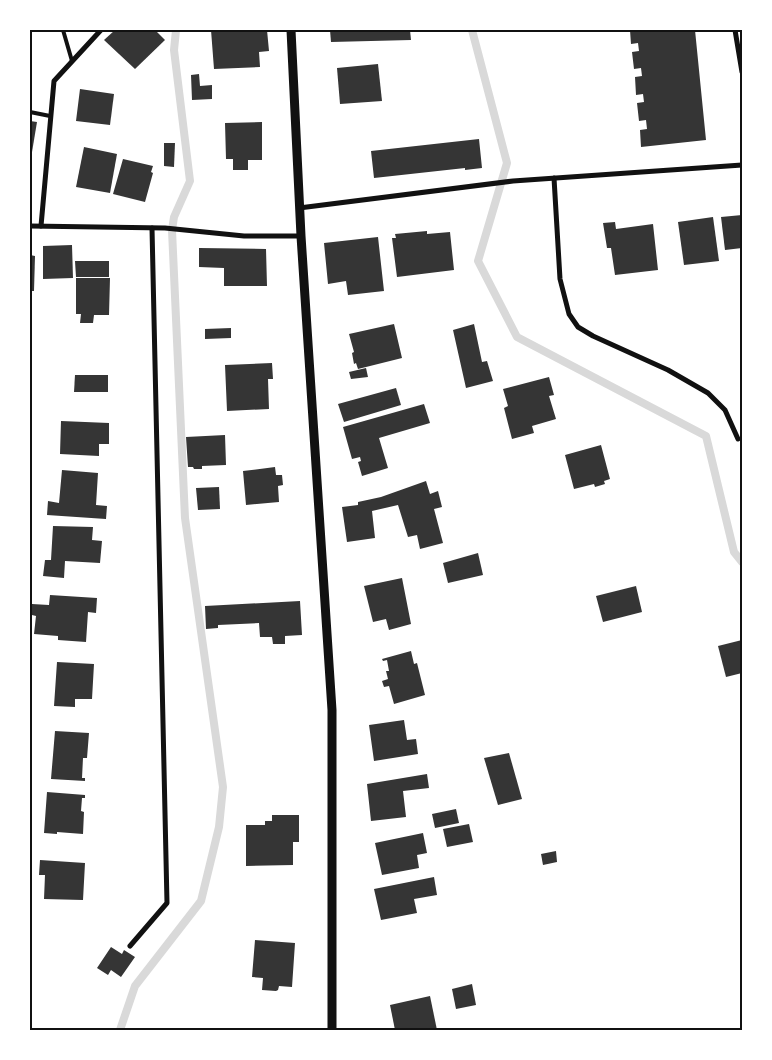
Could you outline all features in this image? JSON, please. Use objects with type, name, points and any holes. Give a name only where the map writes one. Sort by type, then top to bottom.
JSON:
[{"type":"street","points":[[41,226],[54,81],[102,30]]},
{"type":"street","points":[[291,30],[299,208],[332,710],[332,1030]]},
{"type":"street","points":[[735,30],[742,72]]},
{"type":"street","points":[[299,208],[490,183],[742,165]]},
{"type":"street","points":[[554,178],[560,279],[569,314],[578,327],[668,370],[708,393],[725,410],[738,439]]},
{"type":"street","points":[[30,226],[164,228],[244,236],[301,236]]},
{"type":"street","points":[[130,946],[167,903],[152,228]]},
{"type":"lane","points":[[63,30],[72,61]]},
{"type":"lane","points":[[30,112],[50,116]]},
{"type":"building","points":[[115,30],[155,30],[165,40],[135,69],[104,40]]},
{"type":"building","points":[[211,30],[267,30],[269,51],[259,52],[260,67],[214,69]]},
{"type":"building","points":[[330,30],[410,30],[411,40],[331,42]]},
{"type":"building","points":[[630,30],[695,30],[706,140],[641,147],[640,130],[647,129],[646,120],[639,121],[637,103],[644,102],[643,94],[636,95],[635,77],[642,76],[641,68],[634,69],[632,52],[639,51],[638,43],[631,44]]},
{"type":"building","points":[[378,64],[382,101],[340,104],[337,68]]},
{"type":"building","points":[[199,74],[200,86],[212,85],[212,99],[192,100],[191,75]]},
{"type":"building","points":[[80,89],[114,94],[110,125],[76,121]]},
{"type":"building","points":[[30,121],[37,122],[32,152],[30,151]]},
{"type":"building","points":[[262,122],[262,160],[248,160],[248,170],[233,170],[233,159],[226,159],[225,123]]},
{"type":"building","points":[[479,139],[482,168],[465,170],[465,168],[374,178],[371,151]]},
{"type":"building","points":[[164,143],[175,143],[174,167],[164,166]]},
{"type":"building","points":[[84,147],[117,154],[110,193],[76,187]]},
{"type":"building","points":[[123,159],[153,166],[151,172],[153,173],[145,202],[113,194]]},
{"type":"building","points":[[742,215],[742,248],[725,250],[721,217]]},
{"type":"building","points":[[713,217],[719,261],[684,265],[678,222]]},
{"type":"building","points":[[615,222],[616,229],[653,224],[658,270],[615,275],[611,248],[607,248],[603,223]]},
{"type":"building","points":[[427,231],[427,234],[450,232],[454,270],[397,277],[392,238],[396,238],[395,234]]},
{"type":"building","points":[[378,237],[384,291],[348,295],[346,281],[328,284],[324,243]]},
{"type":"building","points":[[72,245],[73,278],[43,279],[43,246]]},
{"type":"building","points":[[199,248],[266,249],[267,286],[224,286],[224,268],[199,267]]},
{"type":"building","points":[[30,255],[35,256],[34,291],[30,291]]},
{"type":"building","points":[[75,261],[109,261],[109,277],[76,277]]},
{"type":"building","points":[[76,278],[110,278],[109,315],[94,315],[93,323],[80,323],[81,314],[76,314]]},
{"type":"building","points":[[394,324],[402,358],[358,369],[356,363],[354,364],[352,353],[354,352],[349,334]]},
{"type":"building","points":[[474,324],[482,362],[487,361],[493,381],[466,388],[453,330]]},
{"type":"building","points":[[231,328],[231,338],[205,339],[205,329]]},
{"type":"building","points":[[272,363],[273,379],[268,379],[269,409],[227,411],[225,365]]},
{"type":"building","points":[[366,368],[368,377],[351,379],[349,372]]},
{"type":"building","points":[[75,375],[108,375],[108,392],[74,392]]},
{"type":"building","points":[[549,377],[554,395],[549,396],[556,419],[532,426],[534,433],[512,439],[504,408],[508,406],[503,389]]},
{"type":"building","points":[[396,388],[401,405],[344,422],[338,404]]},
{"type":"building","points":[[424,404],[430,423],[379,438],[388,468],[362,476],[358,462],[361,461],[360,457],[352,459],[343,427]]},
{"type":"building","points":[[61,421],[109,423],[109,444],[99,444],[99,456],[60,454]]},
{"type":"building","points":[[225,435],[226,465],[202,466],[202,469],[188,467],[186,437]]},
{"type":"building","points":[[601,445],[610,479],[604,481],[605,484],[595,487],[594,484],[574,489],[565,455]]},
{"type":"building","points":[[275,467],[276,475],[282,475],[283,485],[278,486],[279,502],[246,505],[243,471]]},
{"type":"building","points":[[62,470],[98,473],[96,505],[107,506],[106,519],[47,515],[48,501],[59,503]]},
{"type":"building","points":[[426,481],[430,494],[438,491],[442,507],[434,509],[443,543],[420,549],[417,535],[408,537],[398,505],[372,511],[375,538],[347,542],[342,507],[358,505],[358,502],[381,497]]},
{"type":"building","points":[[219,487],[220,509],[198,510],[196,488]]},
{"type":"building","points":[[53,526],[93,527],[92,540],[102,541],[100,563],[65,561],[64,578],[43,576],[45,560],[51,560]]},
{"type":"building","points":[[478,553],[483,575],[448,583],[443,563]]},
{"type":"building","points":[[402,578],[411,624],[389,630],[386,619],[373,622],[364,586]]},
{"type":"building","points":[[636,586],[642,612],[603,622],[596,596]]},
{"type":"building","points":[[50,595],[97,598],[96,613],[88,612],[86,642],[58,640],[58,636],[34,634],[36,616],[32,615],[32,604],[49,605]]},
{"type":"building","points":[[300,601],[302,635],[285,636],[285,644],[273,644],[272,637],[260,637],[259,623],[218,625],[218,628],[206,629],[205,606]]},
{"type":"building","points":[[742,640],[742,673],[726,677],[718,646]]},
{"type":"building","points":[[411,651],[414,664],[417,663],[425,695],[394,704],[389,686],[384,687],[382,681],[388,679],[386,671],[389,671],[387,660],[383,661],[382,659]]},
{"type":"building","points":[[57,662],[94,664],[92,699],[75,699],[75,707],[54,706]]},
{"type":"building","points":[[404,720],[407,740],[416,739],[418,754],[374,761],[369,725]]},
{"type":"building","points":[[55,731],[89,733],[87,758],[83,758],[82,778],[85,778],[85,781],[51,779]]},
{"type":"building","points":[[509,753],[522,799],[498,805],[484,758]]},
{"type":"building","points":[[427,774],[429,788],[403,791],[406,817],[371,821],[367,784]]},
{"type":"building","points":[[47,792],[85,795],[85,798],[82,798],[81,811],[84,812],[83,834],[44,833]]},
{"type":"building","points":[[456,809],[459,823],[435,828],[432,814]]},
{"type":"building","points":[[272,815],[299,815],[299,842],[293,842],[293,865],[246,866],[246,825],[265,825],[265,821],[272,821]]},
{"type":"building","points":[[469,824],[473,842],[447,847],[443,829]]},
{"type":"building","points":[[423,833],[427,853],[417,855],[419,868],[382,875],[375,843]]},
{"type":"building","points":[[556,851],[557,862],[543,865],[541,854]]},
{"type":"building","points":[[40,860],[85,863],[83,900],[44,899],[45,875],[39,875]]},
{"type":"building","points":[[434,877],[437,895],[414,899],[417,913],[381,920],[374,889]]},
{"type":"building","points":[[255,940],[295,943],[292,987],[279,986],[276,991],[262,990],[263,978],[252,977]]},
{"type":"building","points":[[111,947],[122,954],[124,950],[135,957],[121,977],[111,970],[108,975],[97,968]]},
{"type":"building","points":[[472,984],[476,1005],[456,1009],[452,989]]},
{"type":"building","points":[[430,996],[437,1030],[395,1030],[390,1005]]},
{"type":"waterway","points":[[120,1030],[135,986],[201,901],[219,827],[223,787],[185,518],[172,230],[174,217],[190,181],[174,50],[176,30]]},
{"type":"waterway","points":[[472,30],[507,163],[478,261],[517,337],[706,436],[734,552],[742,562]]}]
